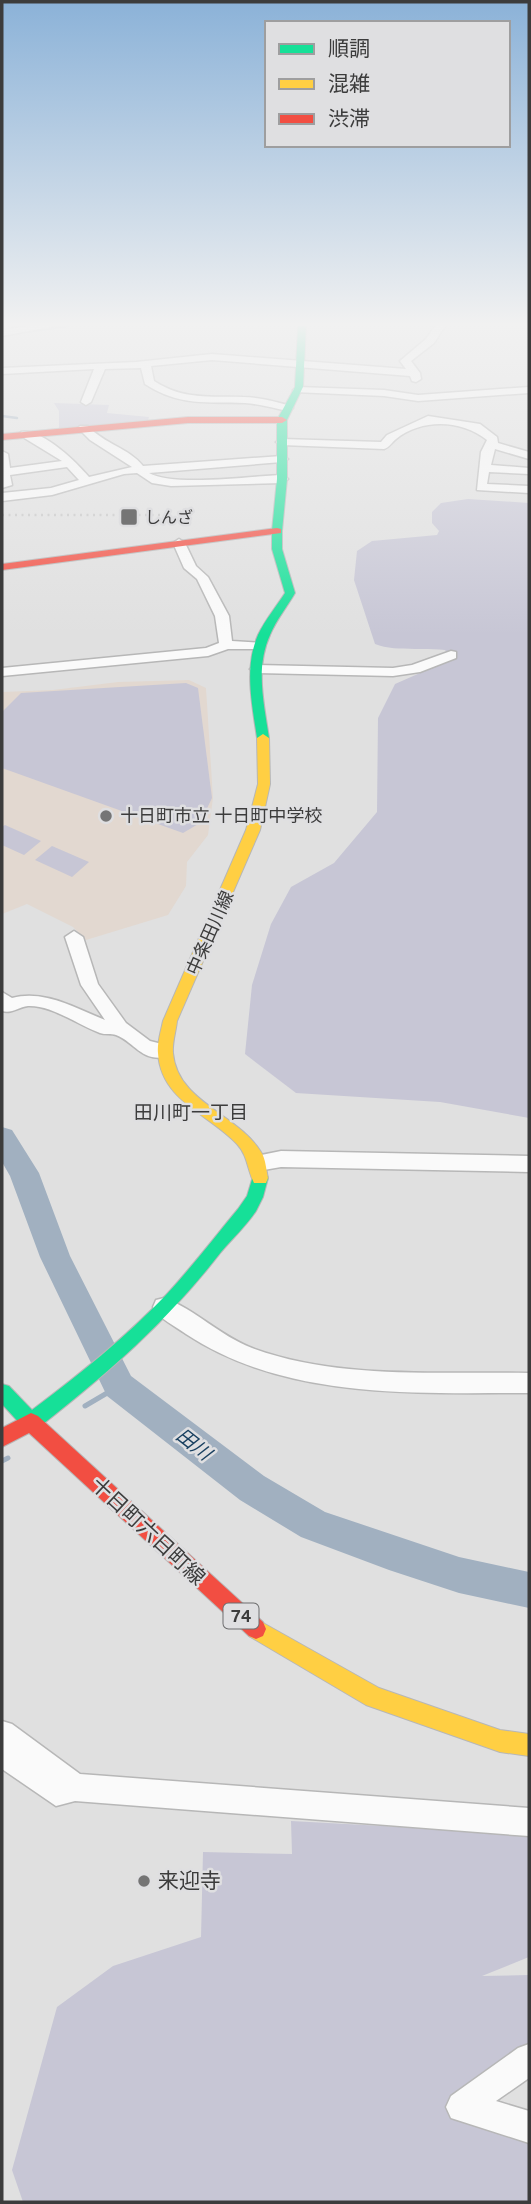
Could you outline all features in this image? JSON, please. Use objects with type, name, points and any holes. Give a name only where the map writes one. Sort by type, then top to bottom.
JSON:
[{"type":"main road","points":[[3,444],[25,434],[76,429]]},
{"type":"main road","name":"中条田川線","points":[[163,1051],[170,1021],[247,848],[261,804],[265,743],[257,669],[259,646],[268,624],[290,593],[277,549],[284,429]]},
{"type":"main road","points":[[2,567],[277,531]]},
{"type":"main road","points":[[2,1438],[32,1422],[79,1386],[164,1307],[249,1206],[260,1187],[258,1163],[244,1143],[179,1088],[166,1068],[163,1051]]},
{"type":"main road","name":"十日町六日町線","points":[[2,1392],[261,1634],[374,1697],[500,1741],[529,1745]]},
{"type":"street","points":[[85,429],[92,439],[131,459],[148,477],[180,483],[282,479]]},
{"type":"street","points":[[3,444],[5,496],[52,491],[106,474],[282,451],[384,446],[391,438],[409,429]]},
{"type":"street","points":[[480,429],[493,439],[486,452],[481,487],[529,490]]},
{"type":"street","points":[[25,434],[65,457],[86,481]]},
{"type":"street","points":[[492,445],[529,456]]},
{"type":"street","points":[[3,471],[71,464]]},
{"type":"street","points":[[484,468],[529,471]]},
{"type":"street","points":[[179,543],[190,568],[202,577],[222,616],[226,645]]},
{"type":"street","points":[[2,672],[208,652],[226,645],[259,646]]},
{"type":"street","points":[[257,669],[393,672],[415,669],[451,656]]},
{"type":"street","points":[[74,937],[90,985],[120,1028],[144,1047],[163,1051]]},
{"type":"street","points":[[2,998],[8,1006],[28,1000],[52,1005],[106,1028],[120,1028]]},
{"type":"street","points":[[258,1163],[281,1159],[330,1159],[529,1164]]},
{"type":"street","points":[[164,1307],[205,1335],[250,1357],[293,1370],[409,1382],[529,1383]]},
{"type":"street","points":[[2,1734],[75,1787]]},
{"type":"street","points":[[2,1754],[56,1792],[75,1787],[529,1822]]},
{"type":"street","points":[[529,2059],[462,2107],[529,2127]]},
{"type":"shaded area","points":[[468,499],[529,503],[529,1118],[440,1102],[296,1093],[245,1054],[252,985],[271,924],[291,887],[334,863],[377,812],[378,718],[395,684],[452,659],[445,650],[391,648],[375,644],[354,580],[357,551],[372,541],[437,535],[439,531],[432,523],[432,512],[441,503]]},
{"type":"shaded area","name":"十日町市立 十日町中学校","points":[[189,680],[206,688],[213,798],[208,835],[187,862],[186,886],[168,915],[86,940],[73,927],[27,904],[2,914],[2,692],[53,690],[118,682]]},
{"type":"shaded area","points":[[186,683],[198,688],[212,798],[200,823],[183,833],[2,768],[2,712],[21,693]]},
{"type":"shaded area","points":[[5,825],[41,841],[24,855],[2,845],[2,827]]},
{"type":"shaded area","points":[[52,846],[89,862],[72,877],[35,860]]},
{"type":"shaded area","points":[[291,1821],[438,1829],[529,1821],[529,1957],[482,1976],[529,1975],[529,2072],[497,2085],[484,2127],[529,2141],[529,2202],[23,2202],[12,2170],[57,2007],[113,1966],[201,1937],[203,1852],[292,1854]]},
{"type":"waterway","name":"田川","points":[[2,1138],[24,1173],[55,1257],[119,1386],[252,1488],[314,1525],[459,1575],[529,1590]]},
{"type":"waterway","points":[[85,1406],[119,1386]]},
{"type":"waterway","points":[[2,1461],[8,1458]]},
{"type":"railway","points":[[2,515],[160,515]]},
{"type":"traffic: fast","points":[[263,738],[256,686],[259,647],[290,593],[277,549],[282,429]]},
{"type":"traffic: fast","points":[[2,1392],[31,1422],[87,1379],[157,1316],[185,1286],[250,1206],[260,1178]]},
{"type":"traffic: slow","points":[[260,1178],[255,1156],[242,1139],[185,1095],[171,1076],[165,1052],[170,1021],[253,830],[264,784],[263,738]]},
{"type":"traffic: slow","points":[[256,1629],[374,1697],[500,1741],[529,1745]]},
{"type":"traffic: jam","points":[[2,437],[91,429]]},
{"type":"traffic: jam","points":[[2,567],[277,531]]},
{"type":"traffic: jam","points":[[2,1438],[31,1422],[256,1629]]},
{"type":"place","name":"しんざ","points":[[129,517]]},
{"type":"place","name":"十日町市立 十日町中学校","points":[[106,816]]},
{"type":"place","name":"来迎寺","points":[[144,1881]]},
{"type":"district","name":"田川町一丁目","points":[[191,1112]]}]
